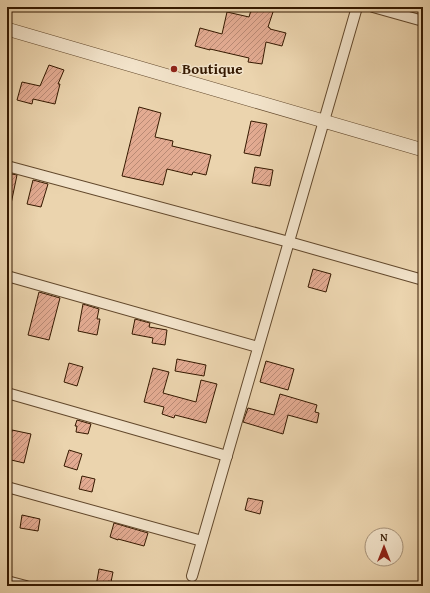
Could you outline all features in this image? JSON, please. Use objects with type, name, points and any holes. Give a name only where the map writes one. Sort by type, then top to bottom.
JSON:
[{"type":"street","points":[[192,576],[357,7]]},
{"type":"street","points":[[373,7],[423,21]]},
{"type":"street","points":[[7,30],[423,150]]},
{"type":"street","points":[[7,166],[289,242],[423,280]]},
{"type":"street","points":[[7,276],[258,347]]},
{"type":"street","points":[[7,393],[227,456]]},
{"type":"street","points":[[7,487],[202,541]]},
{"type":"street","points":[[7,581],[26,586]]},
{"type":"building","points":[[252,7],[267,7],[274,9],[268,27],[270,29],[286,33],[282,46],[266,42],[262,64],[248,62],[249,58],[195,46],[200,28],[222,34],[227,12],[249,17]]},
{"type":"building","points":[[49,65],[64,70],[58,84],[60,84],[55,104],[33,99],[32,104],[17,100],[22,82],[40,86]]},
{"type":"building","points":[[139,107],[161,113],[155,137],[173,141],[172,146],[211,155],[206,175],[193,172],[192,175],[167,169],[163,185],[122,176]]},
{"type":"building","points":[[251,121],[267,124],[260,156],[244,153]]},
{"type":"building","points":[[255,167],[273,170],[270,186],[252,183]]},
{"type":"building","points":[[7,173],[17,175],[11,204],[7,203]]},
{"type":"building","points":[[33,180],[48,184],[41,207],[27,204]]},
{"type":"building","points":[[313,269],[331,274],[326,292],[308,287]]},
{"type":"building","points":[[39,292],[60,298],[49,340],[28,335]]},
{"type":"building","points":[[83,304],[99,309],[97,319],[100,319],[97,335],[78,331]]},
{"type":"building","points":[[135,319],[150,323],[149,327],[167,330],[165,345],[152,343],[153,338],[132,334]]},
{"type":"building","points":[[177,359],[206,365],[204,376],[175,371]]},
{"type":"building","points":[[266,361],[294,369],[288,390],[260,382]]},
{"type":"building","points":[[69,363],[83,367],[77,386],[64,382]]},
{"type":"building","points":[[153,368],[169,372],[163,393],[196,402],[201,380],[217,384],[206,423],[175,415],[174,418],[162,414],[164,407],[144,402]]},
{"type":"building","points":[[280,394],[317,405],[315,412],[319,413],[317,423],[288,415],[283,434],[243,422],[248,408],[274,415]]},
{"type":"building","points":[[77,420],[91,424],[88,434],[76,432],[77,426],[75,426]]},
{"type":"building","points":[[12,430],[31,434],[24,463],[7,459]]},
{"type":"building","points":[[69,450],[82,454],[77,470],[64,466]]},
{"type":"building","points":[[82,476],[95,479],[92,492],[79,489]]},
{"type":"building","points":[[248,498],[263,501],[260,514],[245,510]]},
{"type":"building","points":[[22,515],[40,519],[38,531],[20,528]]},
{"type":"building","points":[[114,523],[148,533],[144,546],[110,537]]},
{"type":"building","points":[[99,569],[113,572],[111,582],[108,581],[107,586],[96,586]]},
{"type":"place","name":"Boutique","points":[[174,69]]}]
